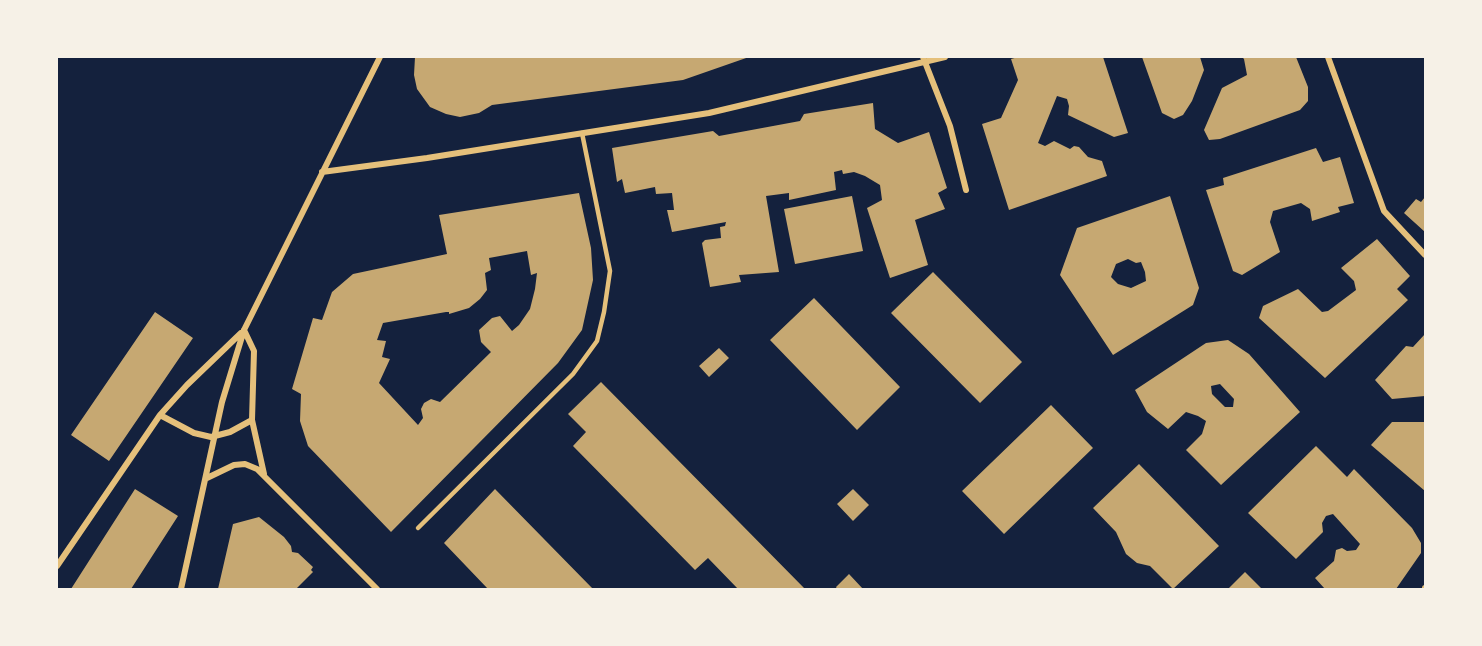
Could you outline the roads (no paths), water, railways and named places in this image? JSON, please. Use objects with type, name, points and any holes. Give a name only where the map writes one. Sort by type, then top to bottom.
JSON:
[{"type":"street","points":[[181,589],[232,365],[244,330],[380,57]]},
{"type":"street","points":[[322,172],[427,158],[709,113],[857,79],[924,60],[945,57]]},
{"type":"street","points":[[1328,57],[1384,211],[1425,255]]},
{"type":"street","points":[[924,60],[950,126],[966,190]]},
{"type":"street","points":[[57,566],[160,415],[187,385],[244,330]]},
{"type":"street","points":[[244,330],[254,351],[252,420],[264,474]]},
{"type":"street","points":[[160,415],[194,433],[215,437],[238,429],[252,420]]},
{"type":"street","points":[[207,478],[240,464],[250,465],[264,474],[377,589]]},
{"type":"lane","points":[[418,528],[573,374],[597,341],[610,271],[582,133]]}]
